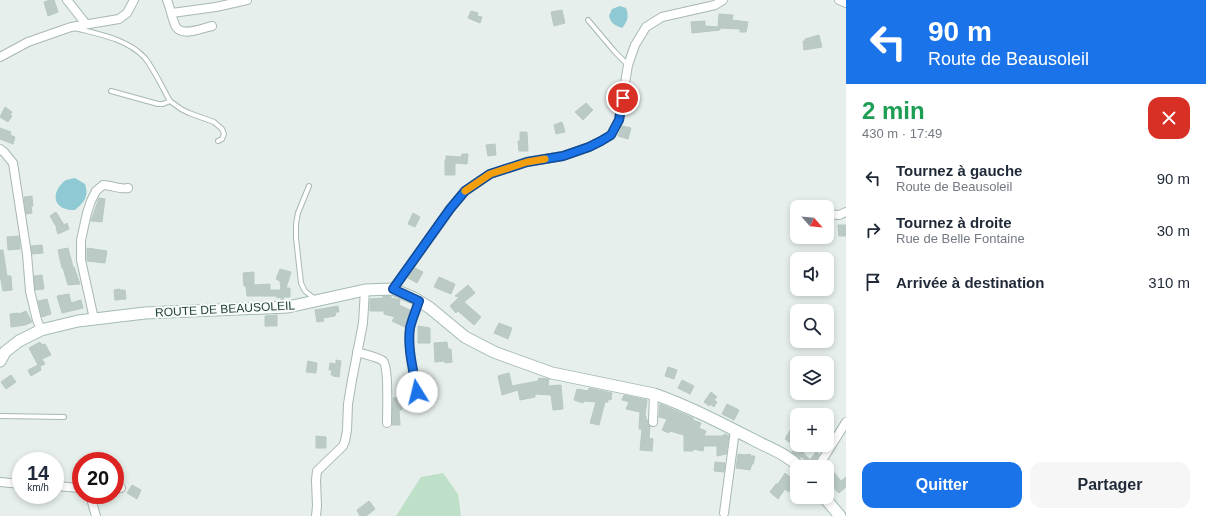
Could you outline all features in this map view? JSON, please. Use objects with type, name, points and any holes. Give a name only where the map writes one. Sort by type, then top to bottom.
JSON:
[{"type":"street","points":[[67,0],[86,24]]},
{"type":"street","points":[[0,57],[28,42],[71,27],[119,19],[127,12],[134,0]]},
{"type":"street","points":[[167,0],[176,26],[182,31],[188,32],[212,26]]},
{"type":"street","points":[[172,13],[216,7],[246,0]]},
{"type":"street","points":[[393,289],[450,209],[465,191],[490,174],[527,162],[569,154],[589,147],[611,135],[619,120],[628,65],[635,45],[646,26],[662,17],[714,5],[723,0]]},
{"type":"street","points":[[839,0],[846,3]]},
{"type":"street","points":[[0,149],[13,163],[30,291],[41,330]]},
{"type":"street","points":[[94,319],[81,260],[81,240],[87,213],[96,191],[103,185],[110,185],[122,189],[128,188]]},
{"type":"street","points":[[834,215],[839,215],[846,212]]},
{"type":"street","name":"ROUTE DE BEAUSOLEIL","points":[[1,353],[19,341],[41,330],[78,321],[145,313],[288,307],[365,290],[393,289],[419,301],[465,336],[494,352],[552,373],[654,394],[709,417],[786,456],[790,460]]},
{"type":"street","points":[[316,516],[317,471],[343,446],[345,440],[348,404],[363,323],[365,290]]},
{"type":"street","points":[[357,352],[381,360],[386,365],[387,423]]},
{"type":"street","points":[[653,422],[654,394]]},
{"type":"street","points":[[822,460],[846,422]]},
{"type":"street","points":[[724,514],[735,430]]},
{"type":"street","points":[[0,482],[12,483]]},
{"type":"street","points":[[93,504],[96,516]]},
{"type":"street","points":[[830,504],[840,516]]},
{"type":"lane","points":[[588,20],[628,65]]},
{"type":"lane","points":[[71,27],[108,37],[133,49],[144,57],[152,68],[170,101],[185,111],[214,122],[219,126],[224,134],[218,141]]},
{"type":"lane","points":[[111,91],[158,104],[163,104],[170,101]]},
{"type":"lane","points":[[309,186],[298,213],[296,238],[300,283],[305,291],[317,301]]},
{"type":"lane","points":[[417,392],[409,336],[419,301]]},
{"type":"lane","points":[[0,416],[64,417]]},
{"type":"green space","points":[[443,473],[458,494],[461,516],[396,516],[421,477]]},
{"type":"water","points":[[620,6],[626,8],[627,14],[627,21],[622,28],[612,23],[609,16],[612,9]]},
{"type":"water","points":[[75,178],[85,184],[86,196],[83,202],[75,210],[65,209],[56,201],[56,192],[66,180]]},
{"type":"building","points":[[54,0],[58,12],[48,16],[44,2]]},
{"type":"building","points":[[562,10],[565,23],[554,26],[551,12]]},
{"type":"building","points":[[471,11],[478,13],[477,16],[482,17],[480,23],[468,18]]},
{"type":"building","points":[[719,14],[733,15],[732,20],[748,22],[746,32],[740,32],[740,29],[720,28],[720,30],[692,33],[691,22],[705,21],[705,26],[718,27]]},
{"type":"building","points":[[819,35],[822,47],[804,50],[803,41],[805,41],[805,39]]},
{"type":"building","points":[[586,103],[593,110],[583,120],[575,112]]},
{"type":"building","points":[[5,107],[12,112],[10,115],[12,116],[8,122],[0,117]]},
{"type":"building","points":[[562,122],[565,132],[556,134],[554,125]]},
{"type":"building","points":[[622,126],[631,128],[628,139],[618,136]]},
{"type":"building","points":[[0,128],[11,132],[10,135],[15,137],[13,144],[0,139]]},
{"type":"building","points":[[520,132],[527,132],[528,151],[519,151],[518,141],[520,141]]},
{"type":"building","points":[[495,144],[496,155],[488,156],[486,145]]},
{"type":"building","points":[[462,154],[468,154],[467,164],[455,163],[455,175],[445,175],[446,156],[461,157]]},
{"type":"building","points":[[32,196],[32,213],[26,214],[24,197]]},
{"type":"building","points":[[99,198],[105,199],[102,222],[91,221]]},
{"type":"building","points":[[56,212],[64,225],[67,223],[69,229],[58,234],[57,228],[50,216]]},
{"type":"building","points":[[413,213],[420,217],[415,227],[408,224]]},
{"type":"building","points":[[838,225],[846,225],[846,236],[839,236]]},
{"type":"building","points":[[19,236],[20,249],[8,250],[7,237]]},
{"type":"building","points":[[42,245],[43,253],[32,254],[31,246]]},
{"type":"building","points":[[68,248],[73,267],[80,284],[68,285],[62,268],[58,250]]},
{"type":"building","points":[[87,248],[107,251],[105,263],[87,261]]},
{"type":"building","points":[[0,250],[3,250],[7,276],[11,276],[12,290],[3,291],[0,275]]},
{"type":"building","points":[[415,268],[423,272],[417,283],[408,278]]},
{"type":"building","points":[[280,269],[291,272],[286,288],[290,288],[290,297],[284,297],[283,300],[281,300],[281,297],[277,298],[277,296],[247,296],[246,286],[244,286],[243,273],[254,272],[254,285],[270,284],[270,290],[281,290],[280,281],[276,279]]},
{"type":"building","points":[[42,275],[44,289],[35,290],[34,276]]},
{"type":"building","points":[[439,277],[455,284],[451,294],[434,287]]},
{"type":"building","points":[[468,285],[475,293],[464,302],[481,317],[474,325],[458,311],[456,313],[450,306],[459,297],[455,296]]},
{"type":"building","points":[[114,290],[125,290],[126,299],[115,300]]},
{"type":"building","points":[[69,294],[71,303],[81,300],[83,308],[62,313],[57,296]]},
{"type":"building","points":[[383,296],[391,296],[391,298],[400,300],[399,305],[412,311],[407,328],[392,321],[395,317],[384,314],[384,311],[370,311],[370,299],[383,298]]},
{"type":"building","points":[[47,299],[51,314],[42,317],[38,301]]},
{"type":"building","points":[[338,306],[339,312],[336,312],[335,316],[323,318],[324,321],[317,322],[315,310]]},
{"type":"building","points":[[26,311],[32,322],[25,325],[11,327],[10,314],[19,314]]},
{"type":"building","points":[[277,315],[277,326],[265,326],[265,316]]},
{"type":"building","points":[[499,323],[512,328],[508,339],[494,333]]},
{"type":"building","points":[[418,326],[430,328],[430,343],[418,343]]},
{"type":"building","points":[[40,342],[42,345],[45,344],[51,355],[42,359],[45,364],[40,366],[41,370],[31,376],[28,370],[38,365],[29,348]]},
{"type":"building","points":[[447,342],[448,349],[451,349],[452,362],[435,362],[434,343]]},
{"type":"building","points":[[336,360],[341,361],[339,377],[331,375],[332,370],[329,370],[330,363],[336,364]]},
{"type":"building","points":[[308,361],[317,363],[316,373],[306,372]]},
{"type":"building","points":[[668,367],[677,370],[674,379],[665,376]]},
{"type":"building","points":[[509,373],[512,386],[538,381],[539,378],[549,379],[548,386],[561,385],[563,409],[553,410],[551,395],[535,394],[535,397],[520,400],[518,390],[502,395],[498,376]]},
{"type":"building","points":[[11,375],[16,382],[6,389],[1,382]]},
{"type":"building","points":[[682,380],[694,386],[690,394],[678,388]]},
{"type":"building","points":[[589,388],[612,393],[611,400],[608,399],[608,402],[605,402],[599,425],[590,423],[596,402],[584,401],[583,403],[574,400],[577,389],[588,391]]},
{"type":"building","points":[[711,392],[717,397],[714,400],[717,402],[714,407],[710,404],[709,406],[704,402]]},
{"type":"building","points":[[624,395],[647,400],[645,416],[650,426],[649,438],[653,439],[652,451],[640,450],[642,429],[639,429],[640,412],[626,409],[629,402],[622,400]]},
{"type":"building","points":[[402,397],[402,410],[399,410],[400,425],[392,425],[393,398]]},
{"type":"building","points":[[660,404],[701,423],[699,428],[706,431],[704,436],[723,436],[724,434],[729,436],[726,454],[717,456],[717,446],[704,446],[703,451],[693,449],[693,451],[684,451],[684,435],[670,431],[669,433],[662,430],[667,419],[659,417]]},
{"type":"building","points":[[727,404],[739,410],[734,420],[722,414]]},
{"type":"building","points":[[790,430],[790,443],[785,439]]},
{"type":"building","points":[[316,436],[326,437],[326,448],[316,448]]},
{"type":"building","points":[[792,452],[803,452],[810,460],[805,460],[801,457],[800,458]]},
{"type":"building","points":[[816,452],[819,454],[816,460],[810,460]]},
{"type":"building","points":[[738,454],[750,454],[751,456],[755,456],[750,470],[736,468]]},
{"type":"building","points":[[715,462],[725,463],[724,472],[714,471]]},
{"type":"building","points":[[834,472],[841,481],[846,477],[846,487],[839,493],[834,488]]},
{"type":"building","points":[[785,473],[790,477],[790,491],[789,492],[785,489],[778,499],[770,492],[776,484],[778,484]]},
{"type":"building","points":[[132,485],[141,490],[137,499],[127,493]]},
{"type":"building","points":[[369,501],[375,509],[366,516],[360,516],[357,510]]},
{"type":"slow traffic","points":[[465,191],[490,174],[527,162],[545,159]]},
{"type":"route","points":[[417,392],[409,336],[419,301],[393,289],[450,209],[465,191],[490,174],[527,162],[563,156],[601,141],[611,135],[615,128],[619,120],[623,98]]}]
